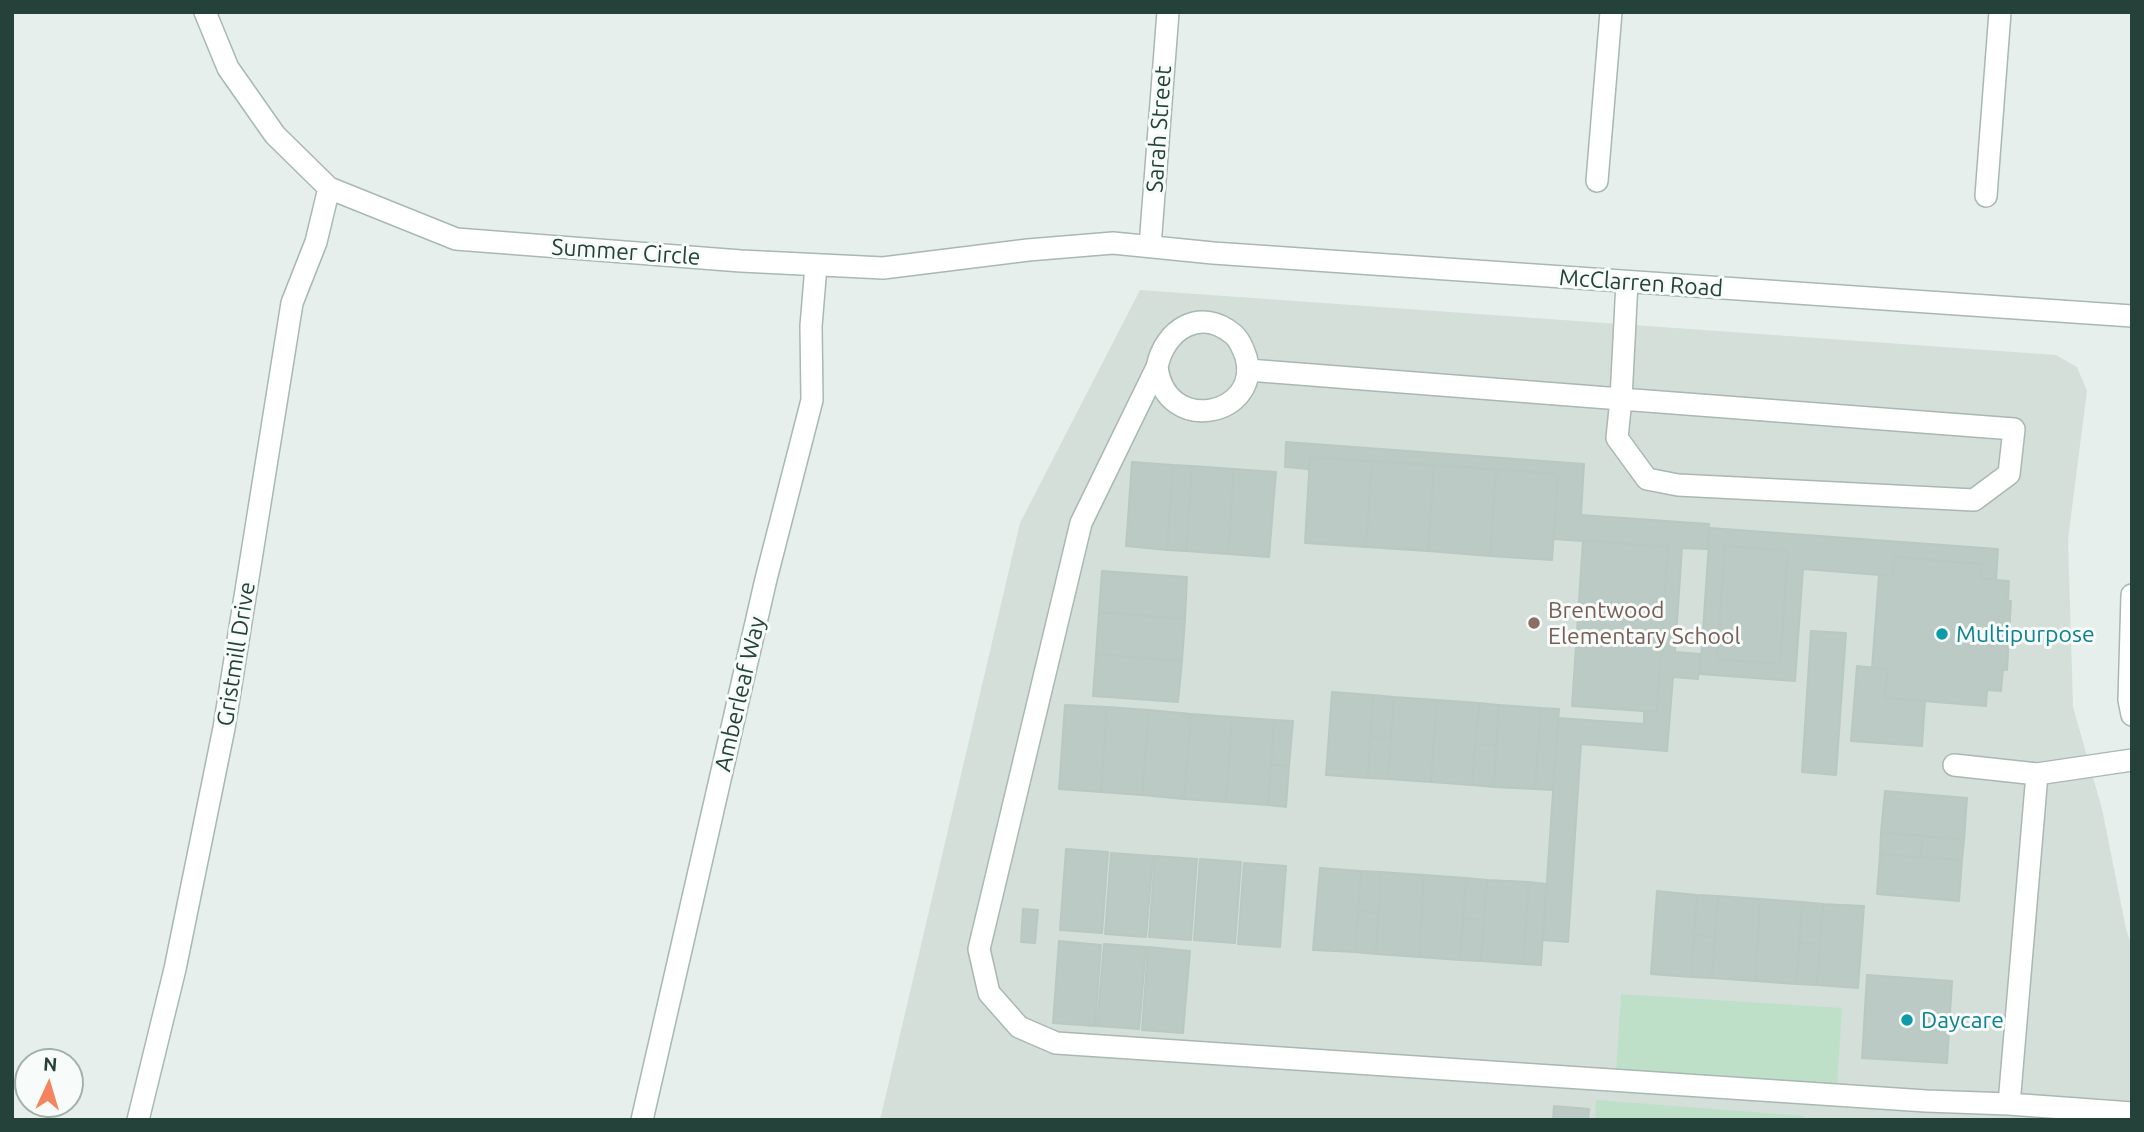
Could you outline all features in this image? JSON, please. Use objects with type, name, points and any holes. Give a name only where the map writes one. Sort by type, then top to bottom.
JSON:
[{"type":"street","name":"Summer Circle","points":[[205,12],[228,68],[243,90],[275,135],[329,188],[456,239],[816,266],[883,268],[1064,247],[1113,243],[1150,246]]},
{"type":"street","name":"Sarah Street","points":[[1150,246],[1168,12]]},
{"type":"street","points":[[1597,181],[1611,12]]},
{"type":"street","points":[[1986,196],[2000,12]]},
{"type":"street","name":"Gristmill Drive","points":[[138,1120],[175,969],[224,729],[292,303],[316,242],[329,188]]},
{"type":"street","name":"McClarren Road","points":[[1150,246],[1226,254],[2132,316]]},
{"type":"street","name":"Amberleaf Way","points":[[642,1120],[766,579],[812,400],[811,326],[816,266]]},
{"type":"street","points":[[1248,370],[1620,399],[2014,429],[2009,474],[1974,500],[1678,485],[1647,479],[1617,438],[1620,399],[1627,282]]},
{"type":"street","points":[[1157,367],[1165,392],[1179,405],[1193,411],[1208,412],[1229,404],[1240,393],[1248,370],[1243,347],[1234,335],[1221,327],[1194,323],[1180,329],[1168,339],[1081,523],[979,949],[989,993],[1019,1027],[1056,1042],[1414,1068],[2132,1113]]},
{"type":"street","points":[[2132,595],[2129,700],[2132,715]]},
{"type":"street","points":[[1954,765],[2037,774],[2132,760]]},
{"type":"street","points":[[2009,1104],[2037,774]]},
{"type":"shaded area","name":"Brentwood Elementary School","points":[[1140,290],[2056,355],[2077,367],[2087,391],[2068,539],[2073,707],[2102,809],[2132,947],[2132,1120],[880,1120],[1020,523]]},
{"type":"green space","points":[[1621,994],[1842,1008],[1837,1087],[1616,1072]]},
{"type":"green space","points":[[1596,1100],[1804,1116],[1804,1120],[1595,1120]]},
{"type":"building","points":[[1286,442],[1584,464],[1581,515],[1709,524],[1707,549],[1682,548],[1675,652],[1700,654],[1698,679],[1673,677],[1667,751],[1581,744],[1568,942],[1543,940],[1558,718],[1644,724],[1644,711],[1657,712],[1668,547],[1554,539],[1558,474],[1310,457],[1309,469],[1285,467]]},
{"type":"building","points":[[1310,457],[1372,461],[1366,547],[1305,543]]},
{"type":"building","points":[[1372,461],[1434,465],[1428,551],[1366,547]]},
{"type":"building","points":[[1132,462],[1173,465],[1167,550],[1126,546]]},
{"type":"building","points":[[1173,465],[1192,466],[1186,551],[1167,550]]},
{"type":"building","points":[[1434,465],[1496,469],[1490,556],[1428,551]]},
{"type":"building","points":[[1192,466],[1234,469],[1228,554],[1186,551]]},
{"type":"building","points":[[1234,469],[1276,472],[1269,557],[1228,554]]},
{"type":"building","points":[[1496,469],[1558,474],[1552,560],[1490,556]]},
{"type":"building","points":[[1710,528],[1998,549],[1996,580],[1981,579],[1982,564],[1895,557],[1893,576],[1803,569],[1795,681],[1700,674]],"holes":[[[1725,546],[1788,551],[1780,664],[1717,659]]]},
{"type":"building","points":[[1583,540],[1668,547],[1657,712],[1572,706]]},
{"type":"building","points":[[1725,546],[1788,551],[1780,664],[1717,659]]},
{"type":"building","name":"Multipurpose","points":[[1895,557],[1982,564],[1981,579],[2009,581],[2008,601],[2011,601],[2007,670],[2003,669],[2001,691],[1987,690],[1986,706],[1885,698],[1887,669],[1872,668],[1879,575],[1893,576]]},
{"type":"building","points":[[1102,571],[1187,577],[1185,619],[1099,612]]},
{"type":"building","points":[[1099,612],[1185,619],[1182,661],[1096,654]]},
{"type":"building","points":[[1811,631],[1846,633],[1836,775],[1802,772]]},
{"type":"building","points":[[1096,654],[1182,661],[1178,702],[1093,696]]},
{"type":"building","points":[[1857,666],[1887,669],[1885,698],[1925,701],[1922,746],[1851,741]]},
{"type":"building","points":[[1332,692],[1373,695],[1368,778],[1326,775]]},
{"type":"building","points":[[1373,695],[1394,697],[1391,738],[1370,737]]},
{"type":"building","points":[[1394,697],[1437,700],[1431,782],[1388,779]]},
{"type":"building","points":[[1437,700],[1479,703],[1472,785],[1431,782]]},
{"type":"building","points":[[1479,703],[1499,705],[1496,745],[1475,744]]},
{"type":"building","points":[[1065,705],[1107,707],[1101,792],[1059,789]]},
{"type":"building","points":[[1499,705],[1541,708],[1535,789],[1494,787]]},
{"type":"building","points":[[1107,707],[1149,710],[1142,795],[1101,792]]},
{"type":"building","points":[[1541,708],[1559,709],[1553,790],[1535,789]]},
{"type":"building","points":[[1149,710],[1191,714],[1184,799],[1142,795]]},
{"type":"building","points":[[1191,714],[1232,717],[1226,802],[1184,799]]},
{"type":"building","points":[[1232,717],[1274,720],[1268,805],[1226,802]]},
{"type":"building","points":[[1274,720],[1293,721],[1289,766],[1271,765]]},
{"type":"building","points":[[1370,737],[1391,738],[1388,779],[1368,778]]},
{"type":"building","points":[[1475,744],[1496,745],[1494,787],[1472,785]]},
{"type":"building","points":[[1271,765],[1289,766],[1286,807],[1268,805]]},
{"type":"building","points":[[1885,791],[1967,798],[1964,840],[1881,832]]},
{"type":"building","points":[[1881,832],[1923,836],[1921,857],[1880,854]]},
{"type":"building","points":[[1923,836],[1964,840],[1962,860],[1921,857]]},
{"type":"building","points":[[1066,849],[1108,852],[1102,933],[1060,930]]},
{"type":"building","points":[[1111,853],[1153,856],[1146,937],[1105,934]]},
{"type":"building","points":[[1880,854],[1962,860],[1959,901],[1877,894]]},
{"type":"building","points":[[1155,856],[1197,859],[1191,940],[1149,937]]},
{"type":"building","points":[[1200,859],[1241,862],[1235,943],[1194,940]]},
{"type":"building","points":[[1244,863],[1286,866],[1280,947],[1238,944]]},
{"type":"building","points":[[1320,868],[1361,871],[1355,952],[1313,950]]},
{"type":"building","points":[[1361,871],[1381,872],[1379,913],[1358,911]]},
{"type":"building","points":[[1381,872],[1424,875],[1419,957],[1376,954]]},
{"type":"building","points":[[1424,875],[1466,878],[1460,960],[1419,957]]},
{"type":"building","points":[[1466,878],[1487,880],[1484,920],[1463,919]]},
{"type":"building","points":[[1487,880],[1529,882],[1523,964],[1481,961]]},
{"type":"building","points":[[1529,882],[1546,884],[1541,965],[1523,964]]},
{"type":"building","points":[[1657,891],[1697,895],[1691,977],[1651,974]]},
{"type":"building","points":[[1697,895],[1718,896],[1715,937],[1694,935]]},
{"type":"building","points":[[1718,896],[1760,899],[1755,981],[1712,978]]},
{"type":"building","points":[[1760,899],[1802,902],[1796,984],[1755,981]]},
{"type":"building","points":[[1802,902],[1823,904],[1820,944],[1800,943]]},
{"type":"building","points":[[1823,904],[1864,906],[1858,988],[1817,985]]},
{"type":"building","points":[[1023,909],[1038,910],[1035,943],[1021,942]]},
{"type":"building","points":[[1358,911],[1379,913],[1376,954],[1355,952]]},
{"type":"building","points":[[1463,919],[1484,920],[1481,961],[1460,960]]},
{"type":"building","points":[[1694,935],[1715,937],[1712,978],[1691,977]]},
{"type":"building","points":[[1059,941],[1101,945],[1095,1026],[1053,1023]]},
{"type":"building","points":[[1800,943],[1820,944],[1817,985],[1796,984]]},
{"type":"building","points":[[1104,944],[1146,947],[1139,1029],[1097,1026]]},
{"type":"building","points":[[1148,947],[1190,951],[1183,1033],[1142,1030]]},
{"type":"building","name":"Daycare","points":[[1867,975],[1952,981],[1947,1063],[1862,1058]]},
{"type":"building","points":[[1554,1106],[1589,1109],[1588,1120],[1553,1120]]},
{"type":"place","name":"Brentwood Elementary School","points":[[1534,623]]},
{"type":"place","name":"Multipurpose","points":[[1942,634]]},
{"type":"place","name":"Daycare","points":[[1907,1020]]}]
